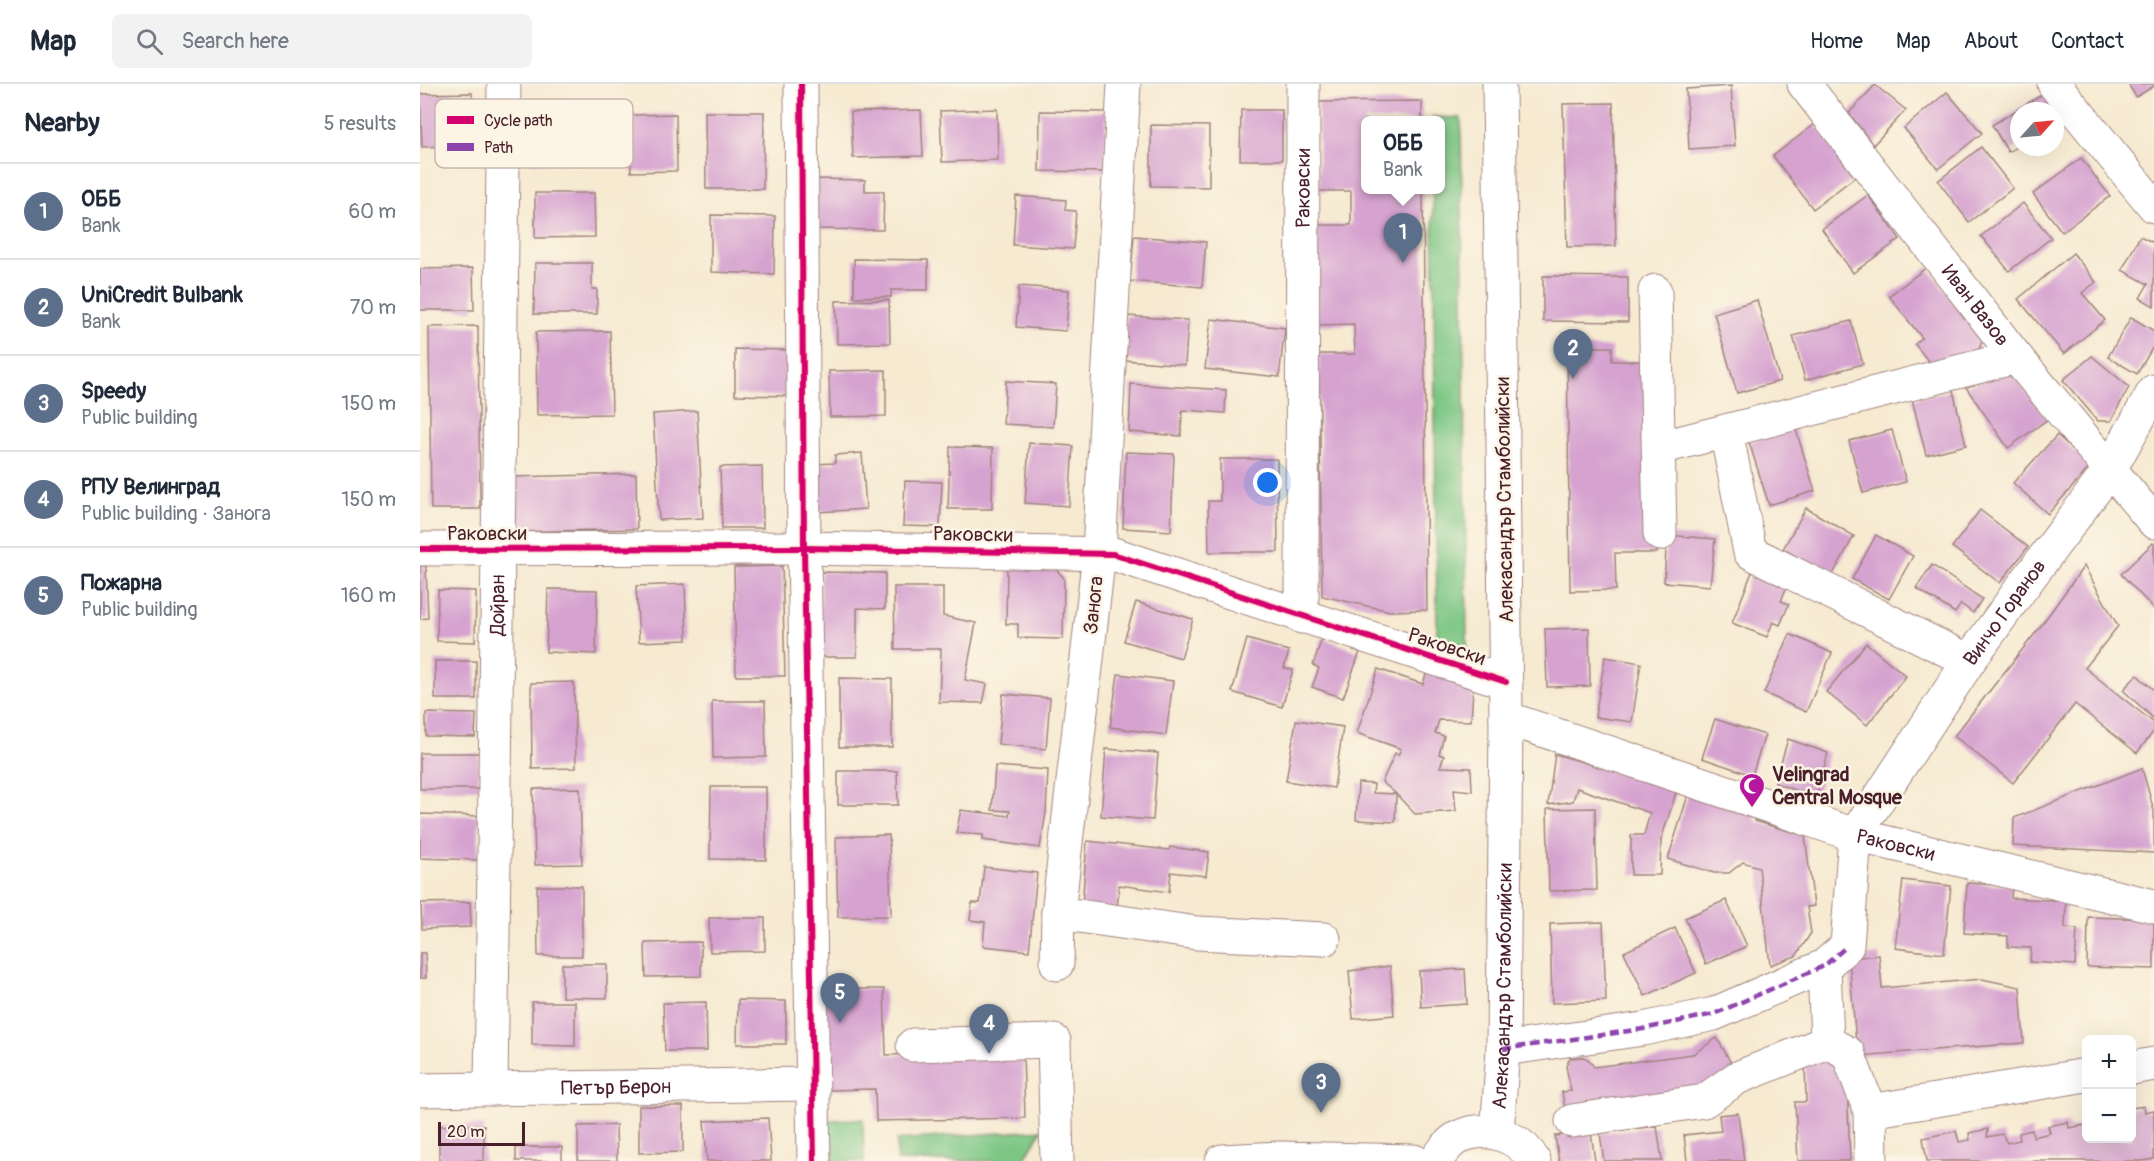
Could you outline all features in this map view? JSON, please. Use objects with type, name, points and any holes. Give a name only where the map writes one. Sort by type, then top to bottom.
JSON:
[{"type":"street","name":"Дойран","points":[[504,84],[504,99]]},
{"type":"street","points":[[801,84],[804,548],[814,1161]]},
{"type":"street","name":"Занога","points":[[1057,964],[1058,913],[1099,554],[1124,84]]},
{"type":"street","name":"Раковски","points":[[1302,617],[1303,84]]},
{"type":"street","name":"Алекасандър Стамболийски","points":[[1497,1133],[1503,1049],[1506,718],[1499,84]]},
{"type":"street","name":"Иван Вазов","points":[[1804,84],[2016,357],[2154,522]]},
{"type":"street","points":[[2054,84],[2154,206]]},
{"type":"street","name":"Дойран","points":[[491,1089],[503,168]]},
{"type":"street","points":[[1655,291],[1660,534]]},
{"type":"street","points":[[1659,448],[2016,357]]},
{"type":"street","name":"Винчо Горанов","points":[[1855,835],[1970,661],[2109,471],[2154,390]]},
{"type":"street","points":[[1726,431],[1750,552],[1970,661]]},
{"type":"street","name":"Раковски","points":[[420,549],[804,548],[1113,555],[1506,682]]},
{"type":"street","name":"Раковски","points":[[1506,718],[1855,835],[2154,906]]},
{"type":"street","points":[[1827,1042],[1836,956],[1855,835]]},
{"type":"street","points":[[1058,913],[1197,933],[1324,939]]},
{"type":"street","points":[[1503,1049],[1643,1029],[1714,1014],[1836,956]]},
{"type":"street","points":[[913,1045],[1054,1041],[1057,1161]]},
{"type":"street","points":[[1572,1121],[1704,1101],[1737,1078],[1827,1042],[1848,1053],[1870,1111],[1871,1161]]},
{"type":"street","points":[[2136,1067],[2154,1064]]},
{"type":"street","points":[[1870,1111],[2082,1077]]},
{"type":"street","name":"Петър Берон","points":[[420,1090],[812,1084]]},
{"type":"street","points":[[1436,1161],[1444,1149],[1459,1137],[1478,1132],[1497,1133],[1515,1140],[1529,1152],[1534,1161]]},
{"type":"street","points":[[1222,1161],[1280,1158],[1414,1161]]},
{"type":"green space","points":[[1445,117],[1461,118],[1467,647],[1437,640],[1433,194],[1445,194]]},
{"type":"green space","points":[[863,1119],[864,1161],[824,1161],[827,1120]]},
{"type":"green space","points":[[1042,1130],[1023,1161],[897,1161],[897,1140]]},
{"type":"building","points":[[2128,84],[2154,84],[2154,86],[2136,97]]},
{"type":"building","points":[[1875,85],[1906,110],[1873,145],[1849,113]]},
{"type":"building","points":[[1731,86],[1735,146],[1689,149],[1686,89]]},
{"type":"building","points":[[2051,89],[2059,102],[2030,102]]},
{"type":"building","points":[[1947,92],[1982,133],[1938,169],[1904,128]]},
{"type":"building","points":[[472,93],[472,99],[435,99],[435,146],[422,147],[420,94]]},
{"type":"building","points":[[1422,101],[1422,116],[1361,116],[1361,194],[1423,194],[1427,610],[1390,611],[1322,596],[1319,354],[1355,354],[1354,324],[1317,325],[1316,225],[1351,225],[1351,191],[1319,191],[1318,102]]},
{"type":"building","points":[[1613,103],[1616,246],[1567,247],[1563,104]]},
{"type":"building","points":[[997,109],[998,160],[942,162],[940,111]]},
{"type":"building","points":[[921,110],[923,156],[853,158],[851,112]]},
{"type":"building","points":[[1241,110],[1282,110],[1282,160],[1240,160]]},
{"type":"building","points":[[1040,111],[1106,112],[1105,172],[1039,171]]},
{"type":"building","points":[[705,112],[764,112],[763,189],[706,189]]},
{"type":"building","points":[[676,114],[677,171],[631,172],[631,168],[633,168],[633,115]]},
{"type":"building","points":[[2010,114],[2010,151],[2008,152],[1992,125]]},
{"type":"building","points":[[1815,124],[1855,177],[1813,209],[1773,156]]},
{"type":"building","points":[[1151,125],[1209,126],[1209,187],[1151,186]]},
{"type":"building","points":[[1981,147],[2013,188],[1969,222],[1938,181]]},
{"type":"building","points":[[2081,158],[2110,196],[2062,232],[2033,194]]},
{"type":"building","points":[[815,179],[865,180],[865,191],[884,191],[883,230],[814,229]]},
{"type":"building","points":[[535,193],[594,193],[595,237],[535,238]]},
{"type":"building","points":[[1868,195],[1900,239],[1853,273],[1822,229]]},
{"type":"building","points":[[1016,196],[1066,200],[1065,210],[1076,211],[1073,249],[1013,245]]},
{"type":"building","points":[[2023,203],[2051,238],[2009,271],[1981,236]]},
{"type":"building","points":[[711,215],[775,216],[774,274],[711,272]]},
{"type":"building","points":[[1134,236],[1206,242],[1202,287],[1130,281]]},
{"type":"building","points":[[2140,236],[2154,243],[2154,306],[2140,298],[2148,284],[2122,270]]},
{"type":"building","points":[[2073,253],[2096,282],[2082,293],[2105,320],[2064,354],[2018,299]]},
{"type":"building","points":[[854,259],[928,260],[928,290],[891,290],[891,297],[854,297]]},
{"type":"building","points":[[535,263],[592,263],[592,289],[597,289],[597,314],[534,314]]},
{"type":"building","points":[[1927,267],[1982,340],[1978,353],[1932,366],[1915,344],[1922,338],[1889,296]]},
{"type":"building","points":[[473,268],[474,310],[420,310],[420,269]]},
{"type":"building","points":[[1543,276],[1628,277],[1628,322],[1543,321]]},
{"type":"building","points":[[1019,286],[1069,290],[1066,331],[1016,327]]},
{"type":"building","points":[[889,300],[890,343],[837,344],[836,301]]},
{"type":"building","points":[[1757,300],[1780,381],[1737,393],[1714,313]]},
{"type":"building","points":[[1126,316],[1188,320],[1185,365],[1124,360]]},
{"type":"building","points":[[2131,317],[2154,331],[2154,345],[2137,374],[2108,357]]},
{"type":"building","points":[[1211,319],[1285,328],[1279,377],[1205,369]]},
{"type":"building","points":[[1851,321],[1863,364],[1805,380],[1793,336]]},
{"type":"building","points":[[478,326],[480,509],[431,509],[429,327]]},
{"type":"building","points":[[610,331],[612,414],[537,415],[536,332]]},
{"type":"building","points":[[1567,347],[1612,347],[1612,361],[1656,361],[1657,553],[1615,553],[1616,590],[1570,591]]},
{"type":"building","points":[[735,349],[789,350],[789,396],[735,395]]},
{"type":"building","points":[[2092,356],[2129,387],[2111,421],[2098,421],[2063,380]]},
{"type":"building","points":[[886,370],[886,416],[830,417],[829,371]]},
{"type":"building","points":[[2011,372],[2048,419],[2008,448],[1965,386]]},
{"type":"building","points":[[1006,381],[1056,384],[1053,427],[1003,424]]},
{"type":"building","points":[[1131,384],[1226,390],[1225,413],[1182,410],[1181,436],[1129,432]]},
{"type":"building","points":[[1953,390],[1966,445],[1926,455],[1912,399]]},
{"type":"building","points":[[697,411],[703,518],[659,520],[653,414]]},
{"type":"building","points":[[1795,427],[1815,491],[1769,505],[1749,442]]},
{"type":"building","points":[[1892,430],[1906,482],[1863,493],[1849,441]]},
{"type":"building","points":[[2057,435],[2091,466],[2048,514],[2013,483]]},
{"type":"building","points":[[1029,443],[1073,446],[1069,506],[1025,503]]},
{"type":"building","points":[[950,447],[993,448],[992,509],[948,509]]},
{"type":"building","points":[[1126,452],[1174,454],[1171,531],[1123,528]]},
{"type":"building","points":[[862,453],[866,509],[818,512],[815,464],[835,463],[835,455]]},
{"type":"building","points":[[1220,459],[1277,459],[1278,552],[1209,552],[1208,501],[1220,501]]},
{"type":"building","points":[[762,466],[763,528],[722,528],[720,467]]},
{"type":"building","points":[[636,474],[637,529],[512,532],[511,477]]},
{"type":"building","points":[[905,481],[942,482],[940,527],[903,526]]},
{"type":"building","points":[[1806,508],[1854,536],[1832,576],[1783,549]]},
{"type":"building","points":[[1980,510],[2028,547],[2000,583],[1952,547]]},
{"type":"building","points":[[1667,535],[1715,539],[1710,586],[1664,582]]},
{"type":"building","points":[[1876,535],[1913,556],[1889,599],[1852,579]]},
{"type":"building","points":[[2154,544],[2154,609],[2121,574]]},
{"type":"building","points":[[1932,565],[1982,599],[1973,613],[1961,604],[1955,613],[1916,588]]},
{"type":"building","points":[[420,566],[426,566],[428,618],[420,619]]},
{"type":"building","points":[[782,566],[785,676],[736,676],[734,567]]},
{"type":"building","points":[[2084,566],[2118,626],[2085,668],[2154,723],[2154,731],[2137,753],[2075,704],[2013,783],[1954,736],[2037,631]]},
{"type":"building","points":[[1007,567],[1054,567],[1064,578],[1063,639],[1018,638],[1018,624],[1006,624]]},
{"type":"building","points":[[1754,567],[1789,581],[1781,601],[1789,604],[1780,625],[1773,622],[1767,637],[1732,623]]},
{"type":"building","points":[[821,572],[885,573],[885,609],[857,608],[857,657],[820,657]]},
{"type":"building","points":[[685,584],[687,640],[639,642],[636,586]]},
{"type":"building","points":[[894,587],[943,587],[943,616],[976,623],[965,680],[987,684],[983,703],[939,702],[941,649],[895,649]]},
{"type":"building","points":[[548,589],[597,590],[596,654],[546,652]]},
{"type":"building","points":[[438,590],[476,591],[475,642],[437,641]]},
{"type":"building","points":[[1136,602],[1193,619],[1181,658],[1124,641]]},
{"type":"building","points":[[1589,628],[1590,686],[1547,687],[1545,629]]},
{"type":"building","points":[[1790,634],[1832,653],[1806,712],[1764,693]]},
{"type":"building","points":[[1322,638],[1360,652],[1343,698],[1312,687],[1319,668],[1313,665]]},
{"type":"building","points":[[1247,639],[1289,651],[1284,668],[1293,670],[1282,707],[1232,692]]},
{"type":"building","points":[[1866,643],[1906,676],[1867,725],[1826,692]]},
{"type":"building","points":[[1605,657],[1641,663],[1632,722],[1595,717]]},
{"type":"building","points":[[435,661],[476,661],[476,699],[435,699]]},
{"type":"building","points":[[1378,669],[1423,684],[1427,671],[1473,689],[1471,721],[1439,720],[1435,733],[1444,736],[1439,754],[1444,756],[1440,767],[1471,768],[1472,791],[1454,789],[1456,811],[1415,814],[1382,782],[1395,753],[1398,755],[1401,749],[1357,733]]},
{"type":"building","points":[[1118,674],[1173,681],[1166,735],[1110,727]]},
{"type":"building","points":[[2137,675],[2154,690],[2154,719],[2123,690]]},
{"type":"building","points":[[839,678],[892,679],[892,747],[839,747]]},
{"type":"building","points":[[574,682],[576,768],[532,769],[531,683]]},
{"type":"building","points":[[1003,694],[1050,698],[1046,749],[998,744]]},
{"type":"building","points":[[712,701],[765,701],[766,757],[713,758]]},
{"type":"building","points":[[426,713],[476,714],[475,737],[426,736]]},
{"type":"building","points":[[1715,719],[1765,735],[1752,775],[1702,758]]},
{"type":"building","points":[[1296,720],[1343,727],[1334,788],[1286,781]]},
{"type":"building","points":[[1788,739],[1828,753],[1816,797],[1775,783]]},
{"type":"building","points":[[1106,749],[1158,753],[1153,820],[1101,816]]},
{"type":"building","points":[[420,753],[479,753],[479,789],[420,789]]},
{"type":"building","points":[[1555,754],[1677,790],[1661,840],[1660,875],[1631,875],[1631,835],[1644,835],[1650,813],[1577,788],[1573,801],[1548,805]]},
{"type":"building","points":[[995,766],[1048,770],[1046,813],[1040,848],[983,840],[983,835],[956,833],[961,810],[1009,816],[1010,811],[992,810]]},
{"type":"building","points":[[2142,768],[2154,811],[2154,853],[2013,846],[2014,818]]},
{"type":"building","points":[[838,771],[897,771],[898,805],[838,805]]},
{"type":"building","points":[[1358,783],[1374,784],[1373,793],[1396,794],[1395,822],[1356,820]]},
{"type":"building","points":[[711,787],[766,787],[766,860],[710,859]]},
{"type":"building","points":[[580,788],[582,864],[535,865],[533,789]]},
{"type":"building","points":[[1689,792],[1757,814],[1755,821],[1805,836],[1814,906],[1807,907],[1811,933],[1796,956],[1770,965],[1759,867],[1743,862],[1729,873],[1714,873],[1668,859]]},
{"type":"building","points":[[1595,808],[1597,890],[1549,891],[1547,809]]},
{"type":"building","points":[[420,814],[479,816],[478,860],[420,858]]},
{"type":"building","points":[[889,835],[891,916],[838,917],[836,837]]},
{"type":"building","points":[[1087,841],[1209,852],[1206,876],[1171,872],[1169,892],[1119,885],[1117,909],[1082,906]]},
{"type":"building","points":[[984,867],[1037,873],[1029,951],[983,946],[985,922],[970,920],[972,903],[980,903]]},
{"type":"building","points":[[1903,880],[1951,886],[1944,954],[1895,948]]},
{"type":"building","points":[[1967,883],[2012,886],[2011,898],[2066,901],[2065,928],[2077,929],[2075,965],[2030,962],[2031,948],[2008,947],[2008,936],[1964,933]]},
{"type":"building","points":[[537,886],[582,886],[582,956],[538,956]]},
{"type":"building","points":[[1726,900],[1747,946],[1706,964],[1685,918]]},
{"type":"building","points":[[470,902],[471,927],[422,929],[421,903]]},
{"type":"building","points":[[2088,917],[2154,919],[2154,969],[2087,967]]},
{"type":"building","points":[[709,918],[765,918],[765,951],[710,952]]},
{"type":"building","points":[[1603,922],[1606,1001],[1552,1003],[1550,924]]},
{"type":"building","points":[[1675,928],[1696,973],[1645,996],[1624,952]]},
{"type":"building","points":[[701,942],[701,976],[646,977],[645,943]]},
{"type":"building","points":[[420,953],[425,953],[426,978],[420,978]]},
{"type":"building","points":[[1879,955],[1882,988],[1982,979],[2020,987],[2024,1043],[1857,1056],[1849,958]]},
{"type":"building","points":[[562,964],[607,964],[607,998],[562,997]]},
{"type":"building","points":[[1390,966],[1394,1015],[1353,1019],[1349,971]]},
{"type":"building","points":[[1465,969],[1467,1004],[1421,1007],[1419,971]]},
{"type":"building","points":[[825,989],[884,989],[886,1055],[1023,1052],[1025,1118],[876,1121],[875,1089],[827,1090]]},
{"type":"building","points":[[738,1000],[786,1001],[786,1044],[737,1044]]},
{"type":"building","points":[[532,1002],[575,1002],[575,1046],[532,1045]]},
{"type":"building","points":[[706,1002],[707,1051],[665,1051],[663,1003]]},
{"type":"building","points":[[1717,1038],[1739,1077],[1721,1086],[1565,1109],[1562,1092],[1571,1091],[1566,1066],[1570,1058],[1584,1057],[1594,1067],[1693,1054]]},
{"type":"building","points":[[1846,1055],[1850,1161],[1798,1161],[1795,1102],[1806,1102],[1805,1065]]},
{"type":"building","points":[[639,1106],[683,1106],[683,1152],[639,1153]]},
{"type":"building","points":[[2144,1106],[2145,1112],[2154,1110],[2154,1159],[2142,1161],[1927,1161],[1923,1138],[1956,1131],[1959,1142],[1970,1140],[1969,1133],[1988,1129],[1987,1137],[2002,1134],[2007,1143],[2020,1140],[2019,1133],[2032,1130],[2033,1137],[2050,1133],[2048,1126],[2068,1122],[2069,1128],[2082,1126],[2082,1143],[2136,1143],[2136,1107]]},
{"type":"building","points":[[1738,1113],[1744,1161],[1687,1161],[1684,1135],[1721,1131],[1719,1115]]},
{"type":"building","points":[[768,1118],[771,1161],[707,1161],[704,1121]]},
{"type":"building","points":[[484,1125],[484,1161],[439,1161],[439,1126]]},
{"type":"building","points":[[616,1125],[617,1161],[578,1161],[578,1126]]},
{"type":"building","points":[[1657,1126],[1662,1161],[1604,1161],[1600,1133]]},
{"type":"building","points":[[1591,1132],[1595,1161],[1559,1161],[1555,1136]]},
{"type":"building","points":[[516,1147],[562,1147],[562,1161],[516,1161]]},
{"type":"marked path","points":[[1503,1049],[1643,1029],[1714,1014],[1824,966],[1847,946]]},
{"type":"cycle path","points":[[801,84],[804,548],[814,1161]]},
{"type":"cycle path","points":[[420,549],[804,548],[1113,554],[1506,682]]},
{"type":"place","name":"ОББ","points":[[1403,263]]},
{"type":"place","name":"UniCredit Bulbank","points":[[1573,379]]},
{"type":"place","name":"Velingrad Central Mosque","points":[[1752,809]]},
{"type":"place","name":"Пожарна","points":[[840,1023]]},
{"type":"place","name":"РПУ Велинград","points":[[989,1054]]},
{"type":"place","name":"Speedy","points":[[1321,1113]]}]
